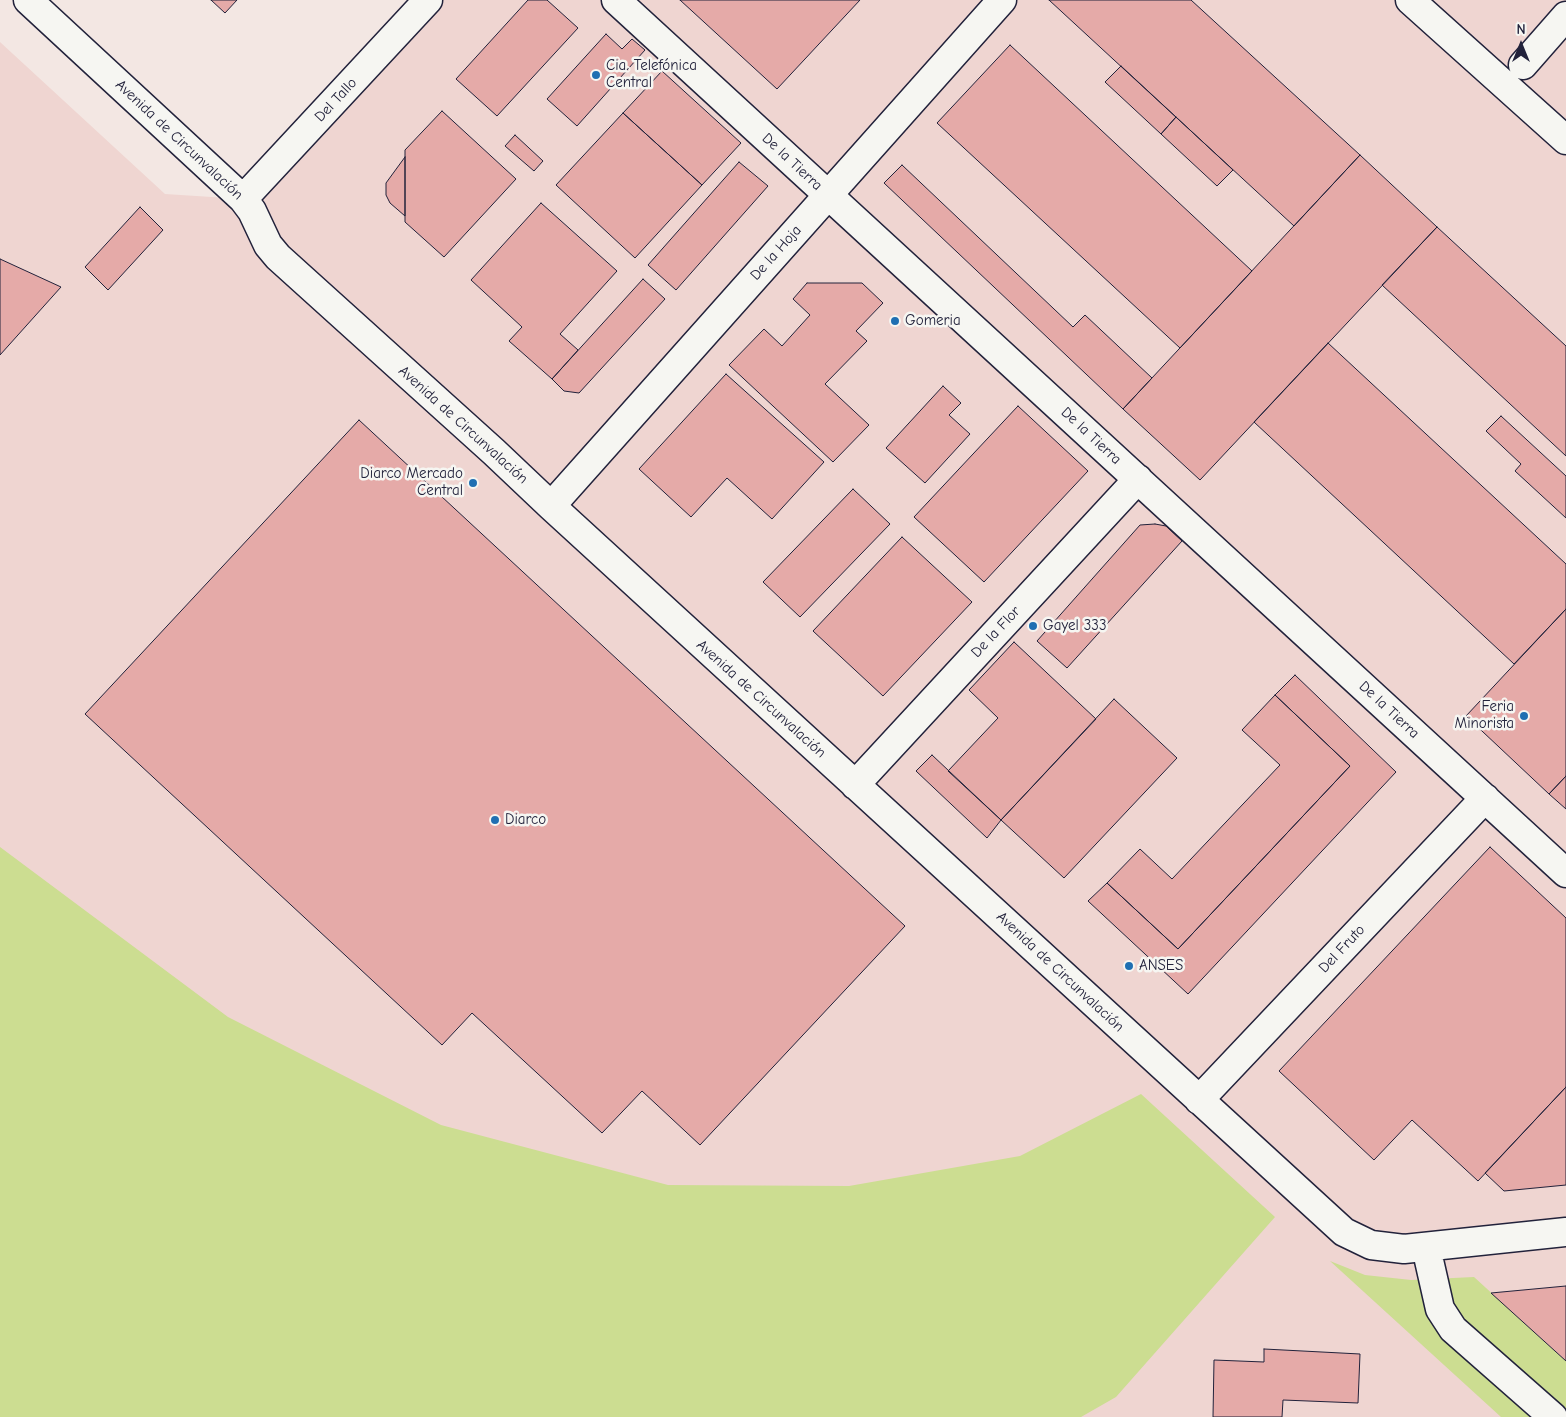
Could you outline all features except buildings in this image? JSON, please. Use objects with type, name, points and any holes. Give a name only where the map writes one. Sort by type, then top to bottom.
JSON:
[{"type":"street","name":"Avenida de Circunvalación","points":[[28,0],[243,199],[252,212],[268,245],[278,257],[494,452],[1344,1232],[1371,1245],[1404,1249],[1566,1232]]},
{"type":"street","name":"Del Tallo","points":[[243,199],[428,0]]},
{"type":"street","name":"De la Tierra","points":[[616,0],[1566,873]]},
{"type":"street","name":"De la Hoja","points":[[551,506],[827,194],[1002,0]]},
{"type":"street","points":[[1410,0],[1566,140]]},
{"type":"street","points":[[1523,64],[1566,16]]},
{"type":"street","name":"De la Flor","points":[[855,785],[1138,479]]},
{"type":"street","name":"Del Fruto","points":[[1200,1100],[1485,798]]},
{"type":"street","points":[[1426,1247],[1440,1309],[1453,1329],[1553,1417]]},
{"type":"shaded area","points":[[428,0],[1566,0],[1566,1417],[0,1417],[0,42],[165,194],[243,199]]},
{"type":"green space","points":[[0,847],[228,1017],[441,1125],[668,1185],[849,1186],[1020,1156],[1141,1094],[1275,1217],[1116,1397],[1081,1417],[0,1417]]},
{"type":"green space","points":[[1330,1261],[1365,1275],[1411,1280],[1474,1277],[1566,1361],[1566,1417],[1501,1417]]},
{"type":"place","name":"Cia. Telefónica Central","points":[[596,75]]},
{"type":"place","name":"Gomeria","points":[[895,321]]},
{"type":"place","name":"Diarco Mercado Central","points":[[473,483]]},
{"type":"place","name":"Gayel 333","points":[[1033,626]]},
{"type":"place","name":"Feria Minorista","points":[[1524,716]]},
{"type":"place","name":"Diarco","points":[[495,820]]},
{"type":"place","name":"ANSES","points":[[1129,966]]}]
